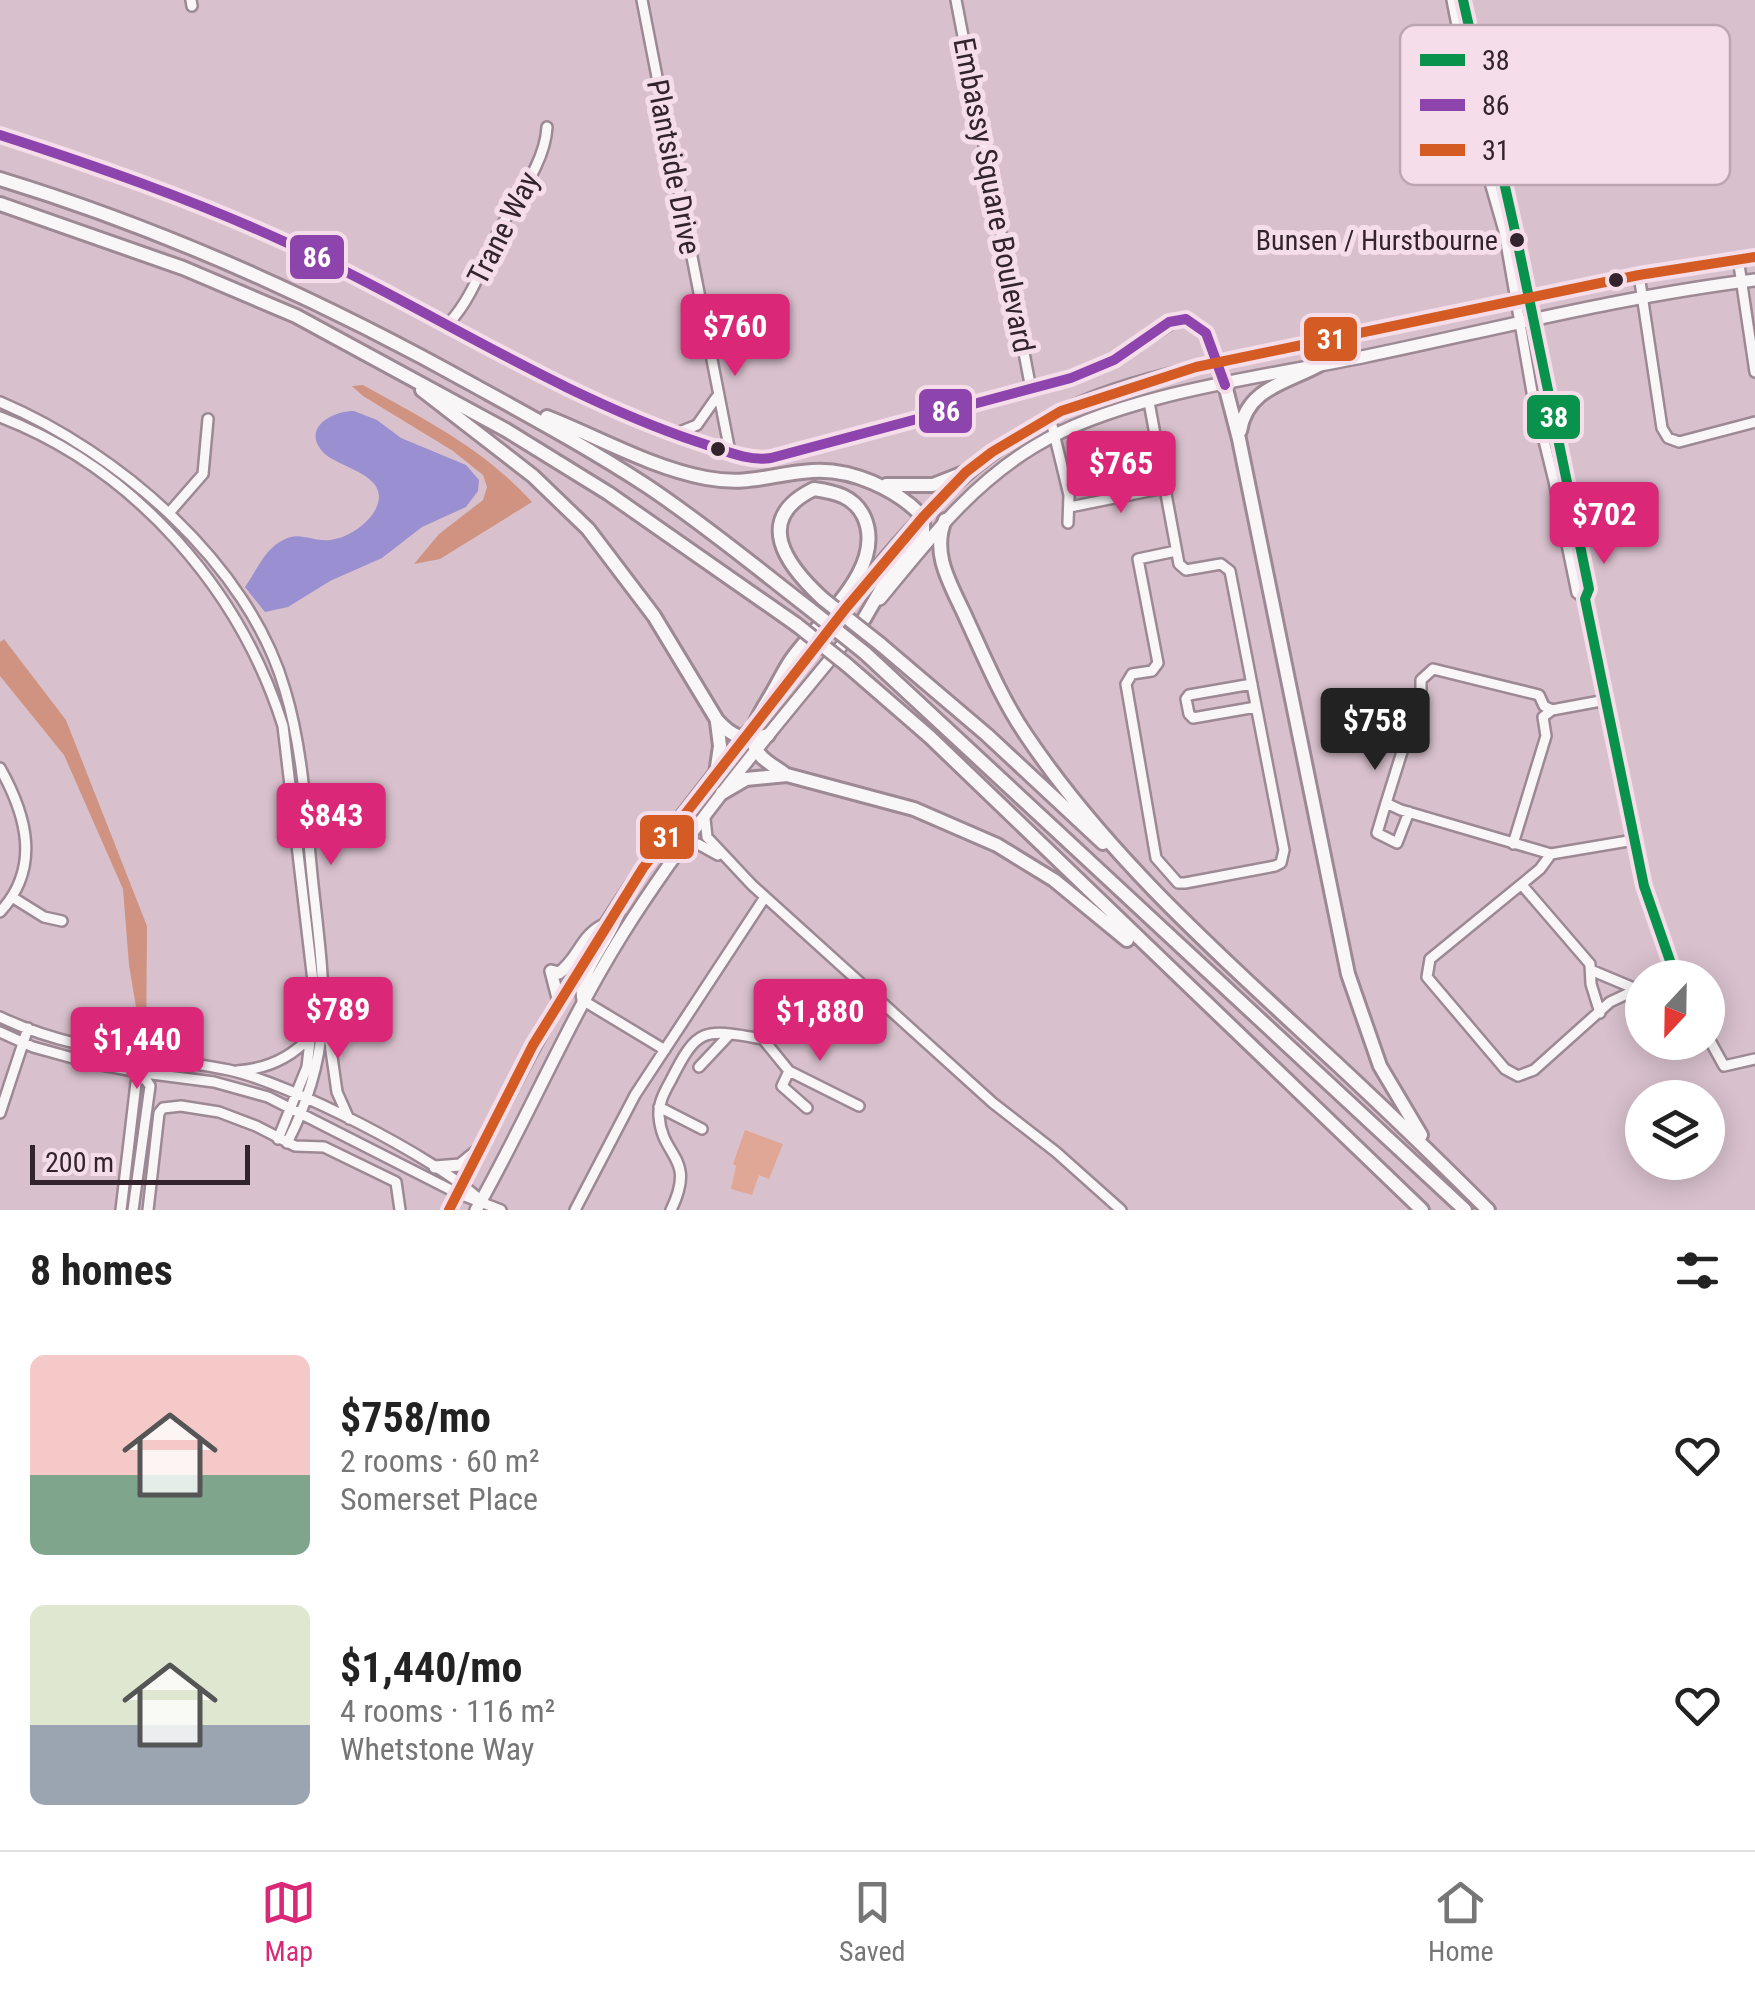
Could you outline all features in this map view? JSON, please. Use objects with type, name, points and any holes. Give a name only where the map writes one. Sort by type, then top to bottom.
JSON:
[{"type":"highway","points":[[0,178],[220,258],[335,312],[566,436],[650,488],[865,653],[1465,1210]]},
{"type":"highway","points":[[0,204],[183,268],[296,316],[506,430],[608,492],[798,625],[930,738],[1422,1210]]},
{"type":"highway","points":[[1239,439],[1242,421],[1260,393],[1319,365]]},
{"type":"highway","points":[[410,377],[428,396],[532,476],[588,529],[654,616],[728,732],[750,743],[765,761],[787,775],[914,810],[997,845],[1054,880],[1221,1018]]},
{"type":"highway","points":[[1225,384],[1356,1004],[1396,1097],[1443,1165]]},
{"type":"highway","points":[[492,395],[632,454],[700,476],[747,482],[825,470],[903,498],[923,516],[924,532],[890,574],[864,619]]},
{"type":"highway","points":[[872,484],[915,488],[966,472]]},
{"type":"highway","points":[[750,743],[757,720],[791,660],[856,578],[870,546],[868,527],[860,509],[847,496],[814,488],[787,506],[780,522],[780,542],[789,563],[823,598],[880,644],[987,735],[1488,1210]]},
{"type":"highway","points":[[945,520],[939,542],[941,559],[1007,704],[1075,802],[1174,910]]},
{"type":"highway","points":[[716,774],[720,746],[717,720]]},
{"type":"highway","points":[[750,743],[768,735]]},
{"type":"highway","points":[[722,793],[746,779],[787,775]]},
{"type":"main road","points":[[757,720],[923,516],[966,472],[1050,417],[1116,391],[1219,362],[1639,275],[1755,256]]},
{"type":"main road","points":[[768,735],[945,520],[995,472],[1056,434],[1090,419],[1225,384],[1642,298],[1748,281]]},
{"type":"main road","points":[[1219,362],[1225,384]]},
{"type":"main road","points":[[448,1210],[559,1002],[642,868],[716,774],[750,743]]},
{"type":"main road","points":[[479,1205],[584,1001],[646,898],[722,793],[750,743]]},
{"type":"main road","points":[[642,868],[647,872],[646,898]]},
{"type":"main road","points":[[584,1001],[583,982],[614,929],[622,899]]},
{"type":"main road","points":[[559,1002],[551,971],[559,973],[567,968],[589,933],[606,924]]},
{"type":"main road","points":[[434,1167],[460,1165],[479,1149]]},
{"type":"street","name":"Plantside Drive","points":[[642,0],[730,452]]},
{"type":"street","name":"Embassy Square Boulevard","points":[[956,0],[1030,390]]},
{"type":"street","points":[[1452,0],[1457,25]]},
{"type":"street","points":[[1463,0],[1468,25]]},
{"type":"street","name":"Trane Way","points":[[448,324],[473,288],[498,232],[542,153],[547,127]]},
{"type":"street","points":[[0,134],[235,220],[359,277],[590,400],[674,434],[755,460],[1030,390],[1098,368],[1176,320],[1186,318],[1201,327],[1219,362]]},
{"type":"street","points":[[1491,185],[1504,231],[1514,300],[1526,322],[1589,589],[1586,600],[1634,840],[1667,960]]},
{"type":"street","points":[[1503,185],[1528,298],[1526,322],[1577,593],[1586,600]]},
{"type":"street","points":[[1738,258],[1748,281],[1755,372]]},
{"type":"street","points":[[1639,275],[1666,436],[1680,442],[1755,422]]},
{"type":"street","points":[[674,434],[697,425],[718,396]]},
{"type":"street","points":[[0,402],[92,452],[169,513],[233,588],[270,653],[285,688],[299,750],[325,1015],[337,1092],[350,1120]]},
{"type":"street","points":[[1148,402],[1179,564],[1186,570],[1221,564],[1230,570],[1284,850],[1281,862],[1275,866],[1178,883],[1156,858],[1126,684],[1132,674],[1157,668],[1138,559],[1176,551]]},
{"type":"street","points":[[0,417],[84,462],[158,520],[207,575],[258,656],[282,726],[315,998],[303,1112],[283,1141]]},
{"type":"street","points":[[1050,417],[1070,507],[1068,524]]},
{"type":"street","points":[[169,513],[203,474],[208,419]]},
{"type":"street","points":[[1070,507],[1164,488]]},
{"type":"street","points":[[1409,812],[1397,843],[1377,833],[1421,692],[1420,680],[1433,669],[1539,695],[1544,706],[1552,710]]},
{"type":"street","points":[[1252,684],[1189,694],[1188,714],[1194,718],[1257,712]]},
{"type":"street","points":[[1514,844],[1546,736],[1546,712],[1606,700]]},
{"type":"street","points":[[0,768],[23,817],[28,847],[23,875],[0,912]]},
{"type":"street","points":[[1386,802],[1550,854],[1634,840]]},
{"type":"street","points":[[705,816],[707,837],[765,897],[993,1103],[1122,1210]]},
{"type":"street","points":[[679,850],[698,844],[725,859]]},
{"type":"street","points":[[1550,854],[1540,870],[1430,960],[1426,977],[1505,1069],[1525,1076],[1625,994]]},
{"type":"street","points":[[1522,885],[1590,964],[1591,984],[1600,1013]]},
{"type":"street","points":[[12,897],[44,918],[62,920]]},
{"type":"street","points":[[575,1210],[635,1094],[765,897]]},
{"type":"street","points":[[1593,971],[1625,983]]},
{"type":"street","points":[[584,1001],[665,1050]]},
{"type":"street","points":[[283,1141],[292,1108],[303,1098],[317,1069],[325,1015]]},
{"type":"street","points":[[0,1017],[69,1042],[233,1071],[350,1120],[434,1167],[479,1205],[501,1210]]},
{"type":"street","points":[[0,1113],[28,1028]]},
{"type":"street","points":[[0,1032],[24,1044],[144,1075],[214,1082],[292,1108],[460,1188]]},
{"type":"street","points":[[233,1071],[274,1063],[299,1049],[312,1034]]},
{"type":"street","points":[[670,1210],[681,1186],[681,1171],[661,1126],[659,1107],[693,1040],[706,1034],[766,1041],[789,1071],[858,1106]]},
{"type":"street","points":[[699,1067],[729,1035]]},
{"type":"street","points":[[121,1210],[136,1083],[144,1075],[148,1059]]},
{"type":"street","points":[[1721,1060],[1724,1066],[1755,1059]]},
{"type":"street","points":[[789,1071],[782,1086],[807,1108]]},
{"type":"street","points":[[133,1210],[150,1086],[144,1075]]},
{"type":"street","points":[[148,1210],[159,1113],[164,1108],[181,1106],[242,1120],[302,1148],[324,1147],[396,1182],[400,1210]]},
{"type":"street","points":[[659,1107],[702,1129]]},
{"type":"shaded area","points":[[363,385],[474,451],[532,502],[440,559],[414,564],[439,534],[483,500],[487,487],[483,475],[453,451],[352,386]]},
{"type":"shaded area","points":[[354,411],[377,420],[401,438],[466,465],[479,480],[478,491],[466,507],[422,527],[382,558],[330,581],[288,607],[265,612],[245,587],[275,545],[291,537],[325,540],[346,535],[362,526],[378,504],[377,488],[372,481],[325,454],[318,445],[317,430],[321,424],[336,414]]},
{"type":"shaded area","points":[[4,639],[66,720],[147,926],[146,1053],[135,1049],[138,1019],[123,889],[64,755],[0,676],[0,642]]},
{"type":"shaded area","points":[[745,1130],[783,1144],[769,1179],[759,1175],[752,1195],[731,1189],[736,1166],[733,1164]]},
{"type":"transit line","name":"38","points":[[1463,0],[1469,25]]},
{"type":"transit line","name":"86","points":[[0,135],[143,184],[248,226],[335,266],[591,399],[743,457],[771,458],[1071,378],[1114,360],[1169,322],[1186,319],[1206,333],[1225,385]]},
{"type":"transit line","name":"38","points":[[1505,185],[1589,589],[1585,599],[1644,886],[1670,960]]},
{"type":"transit line","name":"31","points":[[449,1210],[533,1045],[643,868],[846,608],[923,517],[966,472],[992,452],[1061,411],[1196,367],[1639,275],[1755,257]]},
{"type":"place","name":"Bunsen / Hurstbourne","points":[[1517,240]]}]
